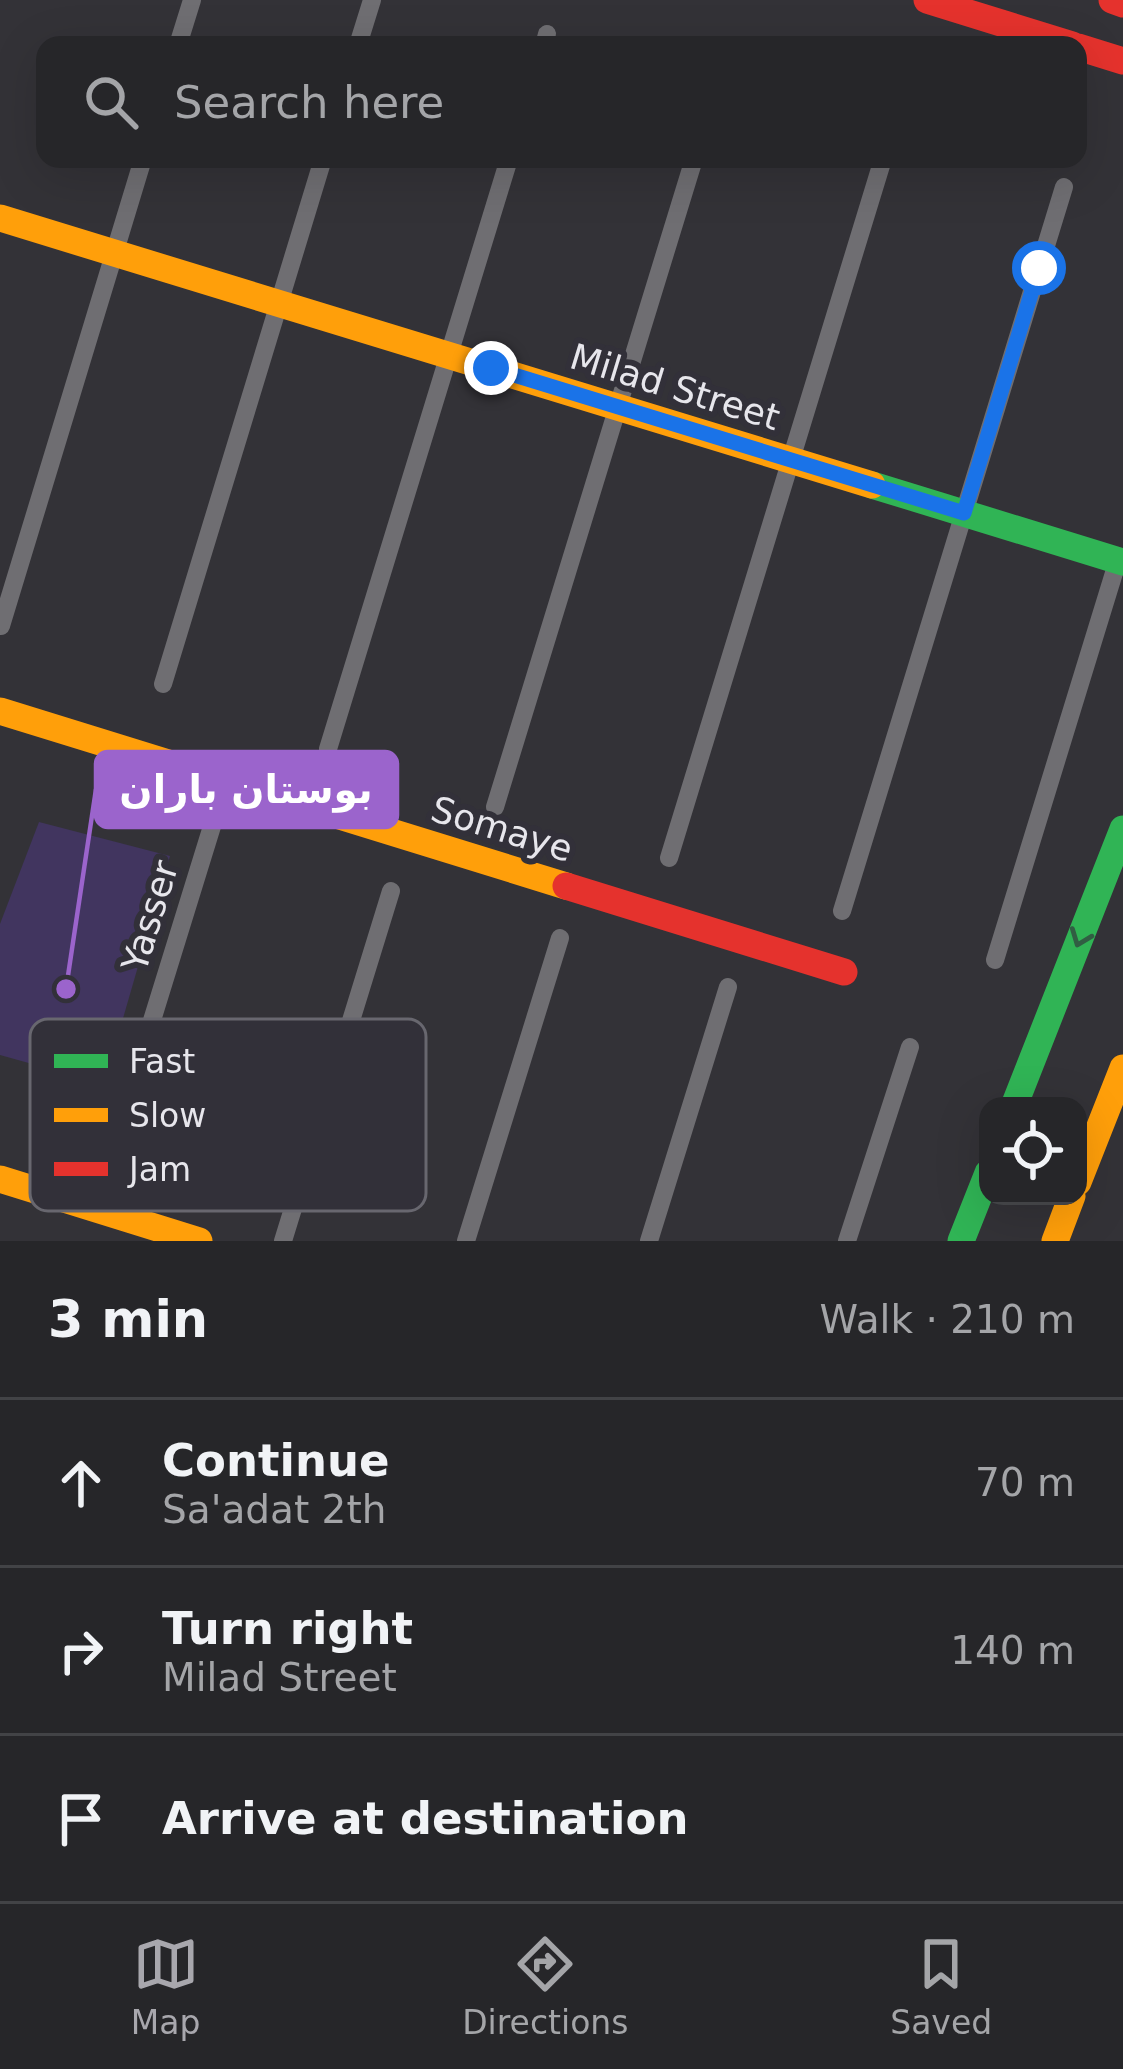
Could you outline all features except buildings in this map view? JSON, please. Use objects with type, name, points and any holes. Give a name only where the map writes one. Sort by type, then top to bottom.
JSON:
[{"type":"street","points":[[181,36],[192,0]]},
{"type":"street","points":[[361,36],[372,0]]},
{"type":"street","points":[[927,0],[1043,36]]},
{"type":"street","points":[[1112,0],[1123,4]]},
{"type":"street","points":[[1087,50],[1123,61]]},
{"type":"street","points":[[1,626],[140,168]]},
{"type":"street","points":[[163,684],[320,168]]},
{"type":"street","points":[[328,749],[506,168]]},
{"type":"street","points":[[495,807],[691,168]]},
{"type":"street","points":[[669,858],[880,168]]},
{"type":"street","points":[[842,911],[1064,187]]},
{"type":"street","name":"Milad Street","points":[[0,218],[1120,561]]},
{"type":"street","points":[[995,960],[1120,561]]},
{"type":"street","name":"Somaye","points":[[0,711],[844,972]]},
{"type":"street","name":"Yasser","points":[[152,1019],[226,781]]},
{"type":"street","points":[[1018,1097],[1123,829]]},
{"type":"street","points":[[352,1019],[392,891]]},
{"type":"street","points":[[466,1241],[560,938]]},
{"type":"street","points":[[649,1241],[728,987]]},
{"type":"street","points":[[847,1241],[910,1047]]},
{"type":"street","points":[[1087,1159],[1123,1068]]},
{"type":"street","points":[[0,1179],[30,1188]]},
{"type":"street","points":[[961,1241],[979,1196]]},
{"type":"street","points":[[1054,1241],[1068,1205]]},
{"type":"street","points":[[100,1211],[139,1232],[199,1241]]},
{"type":"street","points":[[283,1241],[292,1211]]},
{"type":"shaded area","points":[[39,822],[170,856],[123,1019],[30,1019],[30,1063],[0,1055],[0,924]]},
{"type":"traffic: fast","points":[[872,485],[1123,562]]},
{"type":"traffic: fast","points":[[1018,1097],[1123,829]]},
{"type":"traffic: fast","points":[[961,1241],[979,1196]]},
{"type":"traffic: slow","points":[[0,218],[872,485]]},
{"type":"traffic: slow","points":[[0,711],[566,886]]},
{"type":"traffic: slow","points":[[1087,1159],[1123,1068]]},
{"type":"traffic: slow","points":[[0,1179],[30,1188]]},
{"type":"traffic: slow","points":[[1055,1241],[1069,1205]]},
{"type":"traffic: slow","points":[[103,1211],[199,1241]]},
{"type":"traffic: jam","points":[[927,0],[1043,36]]},
{"type":"traffic: jam","points":[[1112,0],[1123,4]]},
{"type":"traffic: jam","points":[[1087,50],[1123,61]]},
{"type":"traffic: jam","points":[[566,886],[844,972]]},
{"type":"place","name":"بوستان باران","points":[[66,989]]},
{"type":"route","points":[[491,368],[964,513],[1039,268]]}]
